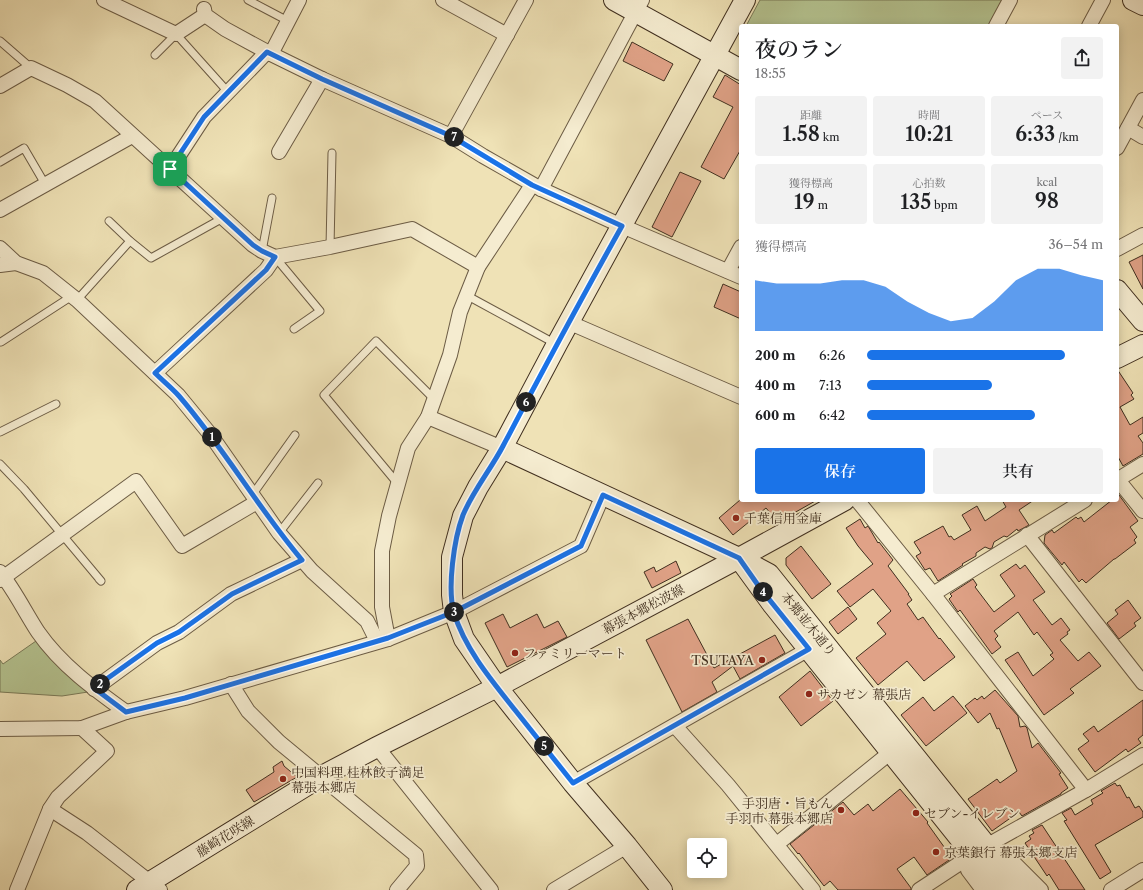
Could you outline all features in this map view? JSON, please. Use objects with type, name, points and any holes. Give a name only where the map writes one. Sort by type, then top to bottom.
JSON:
[{"type":"street","points":[[104,0],[121,4],[176,34],[204,7],[225,30],[269,53],[322,79],[451,136],[536,187],[739,276]]},
{"type":"street","points":[[170,169],[204,117],[269,53],[299,0]]},
{"type":"street","points":[[443,0],[507,35]]},
{"type":"street","points":[[451,136],[526,0]]},
{"type":"street","points":[[614,0],[639,6],[715,56],[739,69]]},
{"type":"street","points":[[662,890],[627,846],[573,783],[497,687],[464,639],[454,612],[452,595],[452,557],[463,516],[478,487],[502,448],[568,322],[745,0]]},
{"type":"street","points":[[997,24],[1010,0]]},
{"type":"street","points":[[1090,24],[1103,0]]},
{"type":"street","points":[[1133,0],[1143,5]]},
{"type":"street","points":[[383,640],[382,551],[389,516],[408,448],[428,416],[450,355],[460,312],[466,295],[478,267],[536,187],[639,6]]},
{"type":"street","points":[[0,86],[32,68],[67,85],[94,101],[224,218],[269,254],[330,247],[412,228],[478,267]]},
{"type":"street","points":[[279,152],[322,79]]},
{"type":"street","points":[[1119,144],[1143,100]]},
{"type":"street","points":[[1128,128],[1143,137]]},
{"type":"street","points":[[0,210],[132,136]]},
{"type":"street","points":[[1119,248],[1143,235]]},
{"type":"street","points":[[0,248],[16,263],[43,273],[75,298],[178,395],[210,434],[280,533],[302,560],[367,621],[383,640]]},
{"type":"street","points":[[728,271],[739,251]]},
{"type":"street","points":[[155,373],[266,270],[269,254]]},
{"type":"street","points":[[0,265],[16,263]]},
{"type":"street","points":[[1119,292],[1143,321]]},
{"type":"street","points":[[568,322],[739,396]]},
{"type":"street","points":[[1119,357],[1143,345]]},
{"type":"street","points":[[428,416],[502,448],[739,558]]},
{"type":"street","points":[[1119,479],[1143,464]]},
{"type":"street","points":[[126,712],[69,668],[39,633],[1,576],[63,534],[136,481],[182,546],[255,498]]},
{"type":"street","points":[[1119,481],[1143,511]]},
{"type":"street","points":[[0,729],[82,728],[126,712],[185,698],[383,640],[454,612],[581,546],[603,495]]},
{"type":"street","name":"幕張本郷松波線","points":[[317,779],[376,746],[497,687],[841,502]]},
{"type":"street","points":[[859,502],[1086,790]]},
{"type":"street","points":[[932,594],[1082,502]]},
{"type":"street","points":[[1027,535],[1143,683]]},
{"type":"street","name":"本郷並木通り","points":[[739,558],[760,588],[891,752],[979,850]]},
{"type":"street","name":"本郷並木通り","points":[[739,558],[769,574],[979,850],[995,882],[1022,890]]},
{"type":"street","points":[[94,688],[157,643],[179,632],[232,594],[302,560]]},
{"type":"street","points":[[573,783],[809,649]]},
{"type":"street","points":[[231,684],[248,711],[317,779],[416,854],[417,866],[397,890]]},
{"type":"street","points":[[675,726],[720,776],[813,890]]},
{"type":"street","points":[[17,890],[50,808],[58,797],[107,751],[82,728]]},
{"type":"street","points":[[376,746],[491,890]]},
{"type":"street","points":[[777,844],[891,752]]},
{"type":"street","points":[[919,890],[979,850],[1086,790],[1143,755]]},
{"type":"street","name":"藤崎花咲線","points":[[149,887],[317,779]]},
{"type":"street","points":[[50,808],[87,833],[113,854],[149,887]]},
{"type":"street","points":[[554,890],[627,846]]},
{"type":"street","points":[[979,850],[968,870],[995,882]]},
{"type":"street","points":[[979,850],[1004,853],[1041,890]]},
{"type":"street","points":[[1111,890],[1143,870]]},
{"type":"lane","points":[[248,0],[288,21]]},
{"type":"lane","points":[[155,55],[176,34],[228,92]]},
{"type":"lane","points":[[0,41],[32,68]]},
{"type":"lane","points":[[0,162],[24,148],[45,184]]},
{"type":"lane","points":[[330,247],[332,153]]},
{"type":"lane","points":[[272,198],[269,254],[320,311],[294,329]]},
{"type":"lane","points":[[109,221],[151,258],[224,218]]},
{"type":"lane","points":[[1,342],[75,298],[130,241]]},
{"type":"lane","points":[[466,295],[557,344]]},
{"type":"lane","points":[[398,484],[324,395],[376,341],[434,399]]},
{"type":"lane","points":[[0,432],[56,404]]},
{"type":"lane","points":[[255,498],[295,435]]},
{"type":"lane","points":[[0,464],[63,534],[101,581],[99,579]]},
{"type":"lane","points":[[280,533],[318,483]]},
{"type":"green space","points":[[760,0],[1003,0],[990,24],[747,24]]},
{"type":"green space","points":[[36,641],[66,673],[88,692],[62,696],[0,692],[0,660],[3,664]]},
{"type":"building","points":[[632,42],[673,64],[664,81],[623,61]]},
{"type":"building","points":[[725,75],[739,84],[739,153],[724,179],[701,167],[733,107],[713,97]]},
{"type":"building","points":[[680,172],[701,181],[672,237],[652,227]]},
{"type":"building","points":[[1143,255],[1143,289],[1129,262]]},
{"type":"building","points":[[723,284],[739,291],[739,318],[714,307]]},
{"type":"building","points":[[1119,372],[1133,393],[1131,395],[1134,399],[1120,407],[1130,425],[1143,417],[1143,433],[1138,436],[1143,443],[1143,454],[1123,466],[1119,459]]},
{"type":"building","points":[[1119,495],[1138,521],[1130,527],[1137,537],[1134,540],[1136,543],[1114,559],[1086,583],[1082,579],[1079,582],[1064,562],[1062,565],[1044,543],[1045,535],[1052,530],[1054,533],[1076,517],[1078,519],[1081,517],[1084,522],[1109,502],[1119,502]]},
{"type":"building","points":[[739,501],[813,502],[778,522],[766,508],[733,535],[719,518]]},
{"type":"building","points":[[1003,502],[1031,502],[1019,510],[1029,525],[1018,531],[1017,529],[1007,537],[1004,536],[994,542],[992,548],[990,549],[985,547],[976,553],[976,556],[938,581],[930,568],[925,570],[916,556],[921,553],[914,542],[943,526],[949,537],[951,536],[954,540],[971,530],[962,515],[977,506],[985,521],[1006,507]]},
{"type":"building","points":[[860,519],[865,528],[868,526],[878,543],[879,542],[893,560],[888,566],[909,594],[912,600],[907,604],[918,620],[923,617],[939,639],[940,638],[955,657],[924,681],[907,661],[878,685],[856,658],[886,634],[877,623],[891,611],[873,589],[850,607],[837,591],[873,564],[858,546],[846,528]]},
{"type":"building","points":[[801,546],[831,584],[812,599],[786,565],[786,558]]},
{"type":"building","points":[[676,561],[681,573],[652,588],[644,572],[654,567],[656,572]]},
{"type":"building","points":[[1016,564],[1020,569],[1025,565],[1045,592],[1033,600],[1052,625],[1061,618],[1070,630],[1067,632],[1068,634],[1060,640],[1078,661],[1089,652],[1101,666],[1070,689],[1074,693],[1044,715],[1005,660],[1018,652],[1033,676],[1054,659],[1050,655],[1053,653],[1037,632],[1034,635],[1018,612],[994,631],[998,636],[995,639],[1001,647],[992,654],[960,610],[958,612],[949,599],[952,596],[950,594],[973,579],[977,585],[975,587],[994,612],[1015,596],[1000,575]]},
{"type":"building","points":[[1128,600],[1141,618],[1134,623],[1136,626],[1119,639],[1107,623],[1118,614],[1115,610]]},
{"type":"building","points":[[848,607],[857,619],[838,634],[829,622]]},
{"type":"building","points":[[503,614],[510,628],[537,614],[544,628],[558,621],[567,637],[507,667],[485,623]]},
{"type":"building","points":[[688,619],[714,668],[775,635],[785,653],[740,679],[733,666],[712,682],[717,692],[682,712],[646,640]]},
{"type":"building","points":[[810,671],[833,701],[801,726],[779,697]]},
{"type":"building","points":[[995,690],[1018,716],[1020,727],[1025,726],[1027,728],[1032,748],[1038,743],[1061,773],[1059,774],[1068,788],[1061,794],[1022,816],[1019,812],[992,831],[968,799],[997,779],[1000,783],[1017,771],[999,728],[997,729],[990,713],[978,723],[965,706],[975,698],[977,700],[982,696],[984,699]]},
{"type":"building","points":[[953,696],[967,713],[926,746],[901,715],[923,697],[934,711]]},
{"type":"building","points":[[1143,700],[1143,735],[1138,739],[1141,743],[1128,752],[1126,749],[1095,772],[1078,749],[1089,741],[1083,734],[1094,726],[1098,732]]},
{"type":"building","points":[[282,761],[284,766],[297,777],[254,802],[246,790],[274,772],[273,767]]},
{"type":"building","points":[[1115,783],[1117,786],[1120,785],[1127,798],[1129,797],[1135,808],[1139,806],[1143,812],[1143,817],[1095,845],[1111,872],[1100,879],[1064,821],[1067,820],[1062,813],[1071,808],[1075,815],[1093,804],[1091,800],[1103,793],[1101,791]]},
{"type":"building","points":[[900,789],[928,822],[927,823],[952,858],[927,875],[914,857],[897,869],[911,890],[838,890],[830,881],[824,886],[799,853],[798,854],[790,844],[843,802],[854,815],[868,804],[873,811]]},
{"type":"building","points":[[1042,825],[1085,890],[1059,890],[1049,874],[1047,876],[1025,843],[1031,839],[1029,836],[1034,833],[1032,830]]},
{"type":"place","name":"千葉信用金庫","points":[[736,518]]},
{"type":"place","name":"ファミリーマート","points":[[515,653]]},
{"type":"place","name":"TSUTAYA","points":[[762,660]]},
{"type":"place","name":"サカゼン 幕張店","points":[[809,694]]},
{"type":"place","name":"中国料理 桂林餃子満足 幕張本郷店","points":[[283,779]]},
{"type":"place","name":"手羽唐・旨もん 手羽市 幕張本郷店","points":[[841,810]]},
{"type":"place","name":"セブン-イレブン","points":[[916,813]]},
{"type":"place","name":"京葉銀行 幕張本郷支店","points":[[936,852]]},
{"type":"route","points":[[170,169],[204,117],[267,52],[322,79],[451,136],[532,185],[622,226],[502,448],[478,487],[463,516],[452,557],[452,595],[454,612],[464,639],[497,687],[573,783],[809,649],[760,588],[739,558],[603,495],[581,546],[454,612],[388,638],[185,698],[126,712],[94,688],[157,643],[179,632],[232,594],[302,560],[257,502],[253,494],[210,434],[178,395],[155,373],[266,270],[275,257],[253,245],[170,169]]}]
